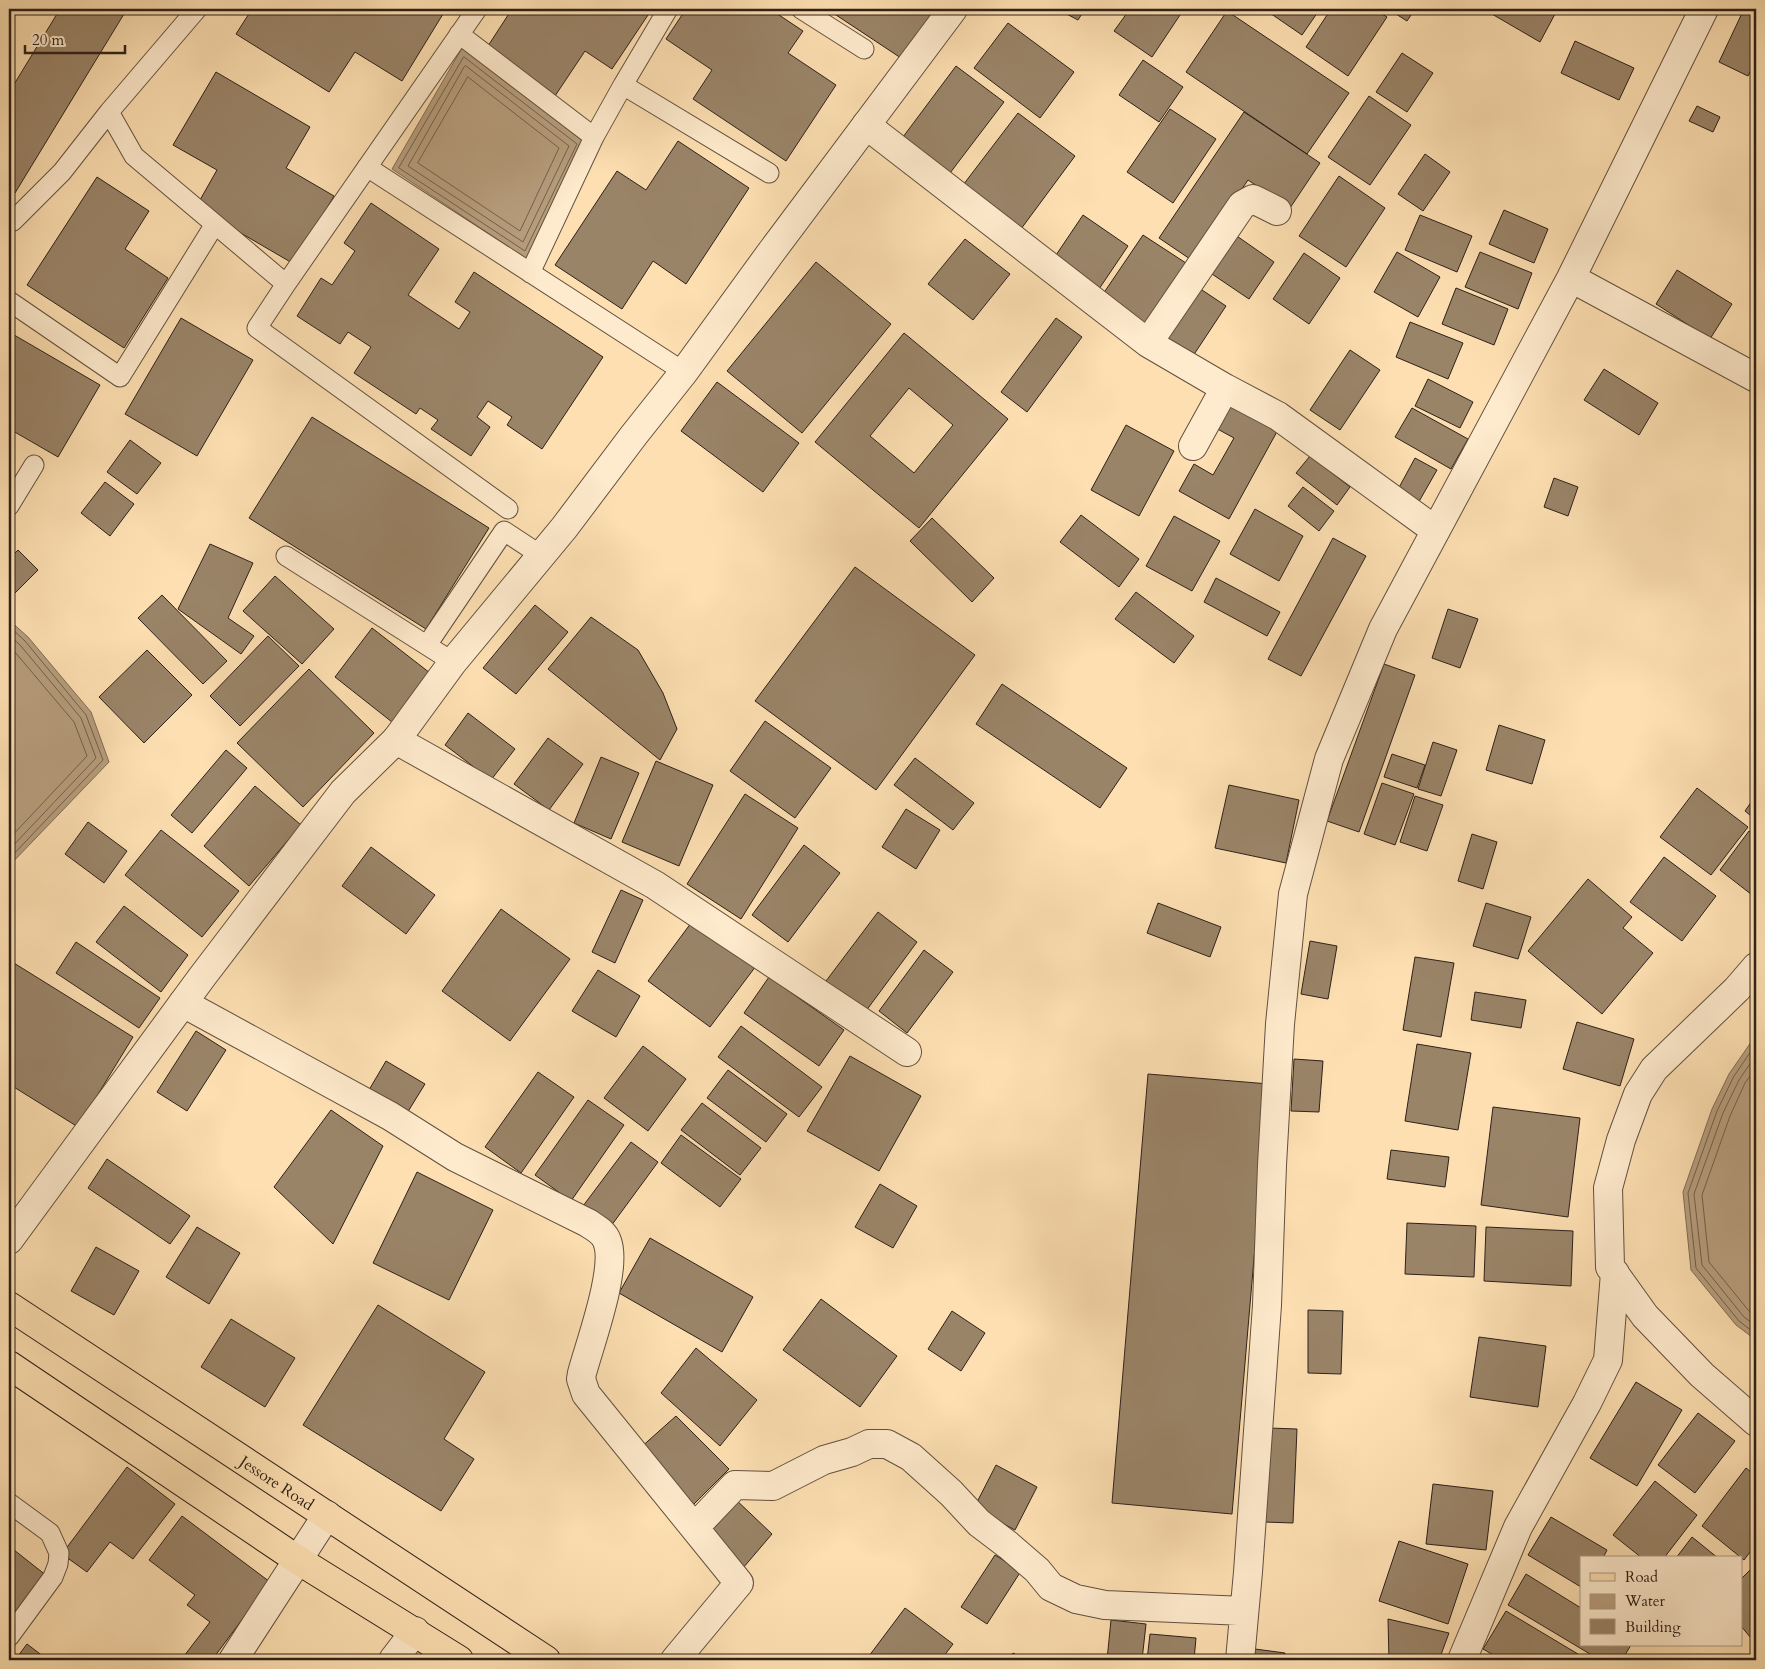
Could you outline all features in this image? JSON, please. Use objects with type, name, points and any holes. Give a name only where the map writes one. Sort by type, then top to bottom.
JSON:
[{"type":"main road","name":"Jessore Road","points":[[9,1306],[546,1660]]},
{"type":"main road","points":[[9,1366],[298,1560],[459,1660]]},
{"type":"street","points":[[9,1240],[183,1003],[343,792],[396,740],[453,662],[542,556],[684,372],[953,9]]},
{"type":"street","points":[[1240,1660],[1267,1305],[1280,1024],[1292,894],[1329,759],[1383,629],[1571,278],[1704,9]]},
{"type":"street","points":[[866,125],[1148,344],[1224,388],[1278,416],[1435,530]]},
{"type":"street","points":[[1148,344],[1242,205],[1253,199],[1277,211]]},
{"type":"street","points":[[1571,278],[1756,378]]},
{"type":"street","points":[[1193,446],[1224,388]]},
{"type":"street","points":[[396,740],[655,885],[907,1052]]},
{"type":"street","points":[[1756,966],[1737,989],[1654,1069],[1638,1094],[1621,1140],[1608,1188],[1610,1267],[1645,1316],[1702,1375],[1756,1422]]},
{"type":"street","points":[[183,1003],[390,1116],[455,1157],[579,1218],[601,1232],[607,1240],[609,1252],[608,1280],[581,1379],[586,1394],[739,1583],[675,1660]]},
{"type":"street","points":[[1462,1660],[1518,1527],[1587,1403],[1608,1360],[1615,1273]]},
{"type":"street","points":[[695,1527],[735,1485],[773,1486],[824,1460],[852,1452],[869,1444],[887,1444],[911,1457],[951,1493],[979,1523],[1037,1570],[1051,1587],[1076,1599],[1105,1605],[1244,1611]]},
{"type":"street","points":[[233,1660],[327,1515]]},
{"type":"street","points":[[393,1660],[415,1631]]},
{"type":"lane","points":[[10,223],[62,172],[109,112],[197,9]]},
{"type":"lane","points":[[476,9],[257,328],[508,509]]},
{"type":"lane","points":[[530,273],[594,136],[668,9]]},
{"type":"lane","points":[[801,9],[864,49]]},
{"type":"lane","points":[[459,34],[594,136]]},
{"type":"lane","points":[[623,85],[769,173]]},
{"type":"lane","points":[[109,112],[134,156],[286,284]]},
{"type":"lane","points":[[367,167],[684,372]]},
{"type":"lane","points":[[9,301],[120,377],[215,224]]},
{"type":"lane","points":[[9,506],[34,465]]},
{"type":"lane","points":[[427,646],[504,531],[542,556]]},
{"type":"lane","points":[[286,556],[453,662]]},
{"type":"lane","points":[[9,1503],[50,1533],[59,1553],[58,1564],[53,1577],[9,1637]]},
{"type":"water","points":[[462,48],[584,142],[527,259],[392,169]]},
{"type":"water","points":[[9,620],[28,637],[91,712],[109,762],[9,866]]},
{"type":"water","points":[[1756,1035],[1756,1340],[1736,1325],[1691,1270],[1683,1192],[1712,1109],[1729,1074]]},
{"type":"building","points":[[60,9],[127,9],[15,193],[9,189],[9,83],[13,86]]},
{"type":"building","points":[[252,9],[435,9],[443,14],[402,81],[355,52],[329,92],[236,34]]},
{"type":"building","points":[[512,9],[652,9],[612,69],[585,51],[555,96],[486,49]]},
{"type":"building","points":[[686,9],[770,9],[803,31],[788,53],[836,85],[786,161],[693,99],[712,70],[666,39]]},
{"type":"building","points":[[827,9],[937,9],[904,60]]},
{"type":"building","points":[[1057,9],[1085,9],[1078,20]]},
{"type":"building","points":[[1130,9],[1184,9],[1152,57],[1114,31]]},
{"type":"building","points":[[1264,9],[1320,9],[1302,35]]},
{"type":"building","points":[[1331,9],[1374,9],[1387,17],[1348,76],[1306,47]]},
{"type":"building","points":[[1388,9],[1415,9],[1407,21]]},
{"type":"building","points":[[1485,9],[1545,9],[1555,14],[1540,42]]},
{"type":"building","points":[[1744,9],[1756,9],[1756,60],[1748,76],[1719,62]]},
{"type":"building","points":[[1227,11],[1349,93],[1307,154],[1186,72]]},
{"type":"building","points":[[1008,23],[1074,72],[1040,118],[974,68]]},
{"type":"building","points":[[1575,41],[1634,68],[1619,100],[1561,73]]},
{"type":"building","points":[[1402,53],[1433,73],[1407,112],[1376,92]]},
{"type":"building","points":[[1143,60],[1183,87],[1159,122],[1119,95]]},
{"type":"building","points":[[956,66],[1004,102],[950,173],[903,137]]},
{"type":"building","points":[[216,72],[310,127],[286,168],[334,196],[294,264],[196,207],[217,170],[173,145]]},
{"type":"building","points":[[1369,96],[1411,125],[1370,185],[1328,157]]},
{"type":"building","points":[[1697,106],[1720,117],[1713,132],[1689,121]]},
{"type":"building","points":[[1170,109],[1216,139],[1173,203],[1127,172]]},
{"type":"building","points":[[1244,112],[1320,163],[1290,208],[1248,180],[1193,261],[1159,238]]},
{"type":"building","points":[[1018,113],[1075,156],[1018,233],[960,189]]},
{"type":"building","points":[[678,141],[749,188],[686,284],[653,261],[622,309],[555,265],[617,171],[646,190]]},
{"type":"building","points":[[1425,154],[1450,172],[1423,211],[1398,194]]},
{"type":"building","points":[[1339,176],[1385,208],[1346,267],[1299,236]]},
{"type":"building","points":[[97,177],[149,211],[125,249],[168,278],[124,348],[27,285]]},
{"type":"building","points":[[371,203],[439,249],[408,295],[459,329],[470,312],[455,302],[474,272],[603,357],[542,449],[507,425],[512,417],[488,401],[477,417],[490,427],[471,456],[431,429],[438,420],[420,408],[416,414],[354,373],[371,347],[348,332],[340,344],[297,316],[321,278],[332,285],[355,251],[344,243]]},
{"type":"building","points":[[1504,210],[1548,229],[1534,263],[1489,244]]},
{"type":"building","points":[[1083,215],[1128,246],[1097,292],[1052,261]]},
{"type":"building","points":[[1420,215],[1472,236],[1457,272],[1405,250]]},
{"type":"building","points":[[1234,234],[1274,262],[1249,299],[1209,272]]},
{"type":"building","points":[[1143,235],[1192,267],[1148,333],[1099,300]]},
{"type":"building","points":[[965,239],[1010,274],[973,320],[928,284]]},
{"type":"building","points":[[1397,252],[1440,277],[1418,317],[1374,292]]},
{"type":"building","points":[[1480,252],[1532,273],[1518,309],[1465,287]]},
{"type":"building","points":[[1304,253],[1340,278],[1309,324],[1273,299]]},
{"type":"building","points":[[816,262],[891,324],[802,433],[727,371]]},
{"type":"building","points":[[1677,270],[1732,304],[1710,339],[1656,304]]},
{"type":"building","points":[[1193,284],[1226,306],[1191,359],[1158,336]]},
{"type":"building","points":[[1456,288],[1508,309],[1494,345],[1442,324]]},
{"type":"building","points":[[181,318],[253,360],[197,456],[125,414]]},
{"type":"building","points":[[1056,318],[1082,337],[1027,412],[1001,392]]},
{"type":"building","points":[[1410,322],[1463,343],[1448,379],[1396,357]]},
{"type":"building","points":[[9,332],[100,385],[58,457],[13,431],[9,438]]},
{"type":"building","points":[[904,333],[1008,419],[919,528],[815,442]],"holes":[[[909,388],[953,425],[914,473],[870,436]]]},
{"type":"building","points":[[1350,350],[1380,370],[1340,430],[1310,410]]},
{"type":"building","points":[[1604,369],[1658,403],[1639,435],[1584,400]]},
{"type":"building","points":[[1428,379],[1473,402],[1460,428],[1415,406]]},
{"type":"building","points":[[717,382],[799,443],[763,492],[681,431]]},
{"type":"building","points":[[1227,399],[1279,428],[1229,519],[1179,491],[1194,464],[1213,475],[1234,438],[1212,426]]},
{"type":"building","points":[[1412,408],[1468,439],[1451,469],[1395,437]]},
{"type":"building","points":[[312,417],[489,528],[426,629],[249,518]]},
{"type":"building","points":[[1126,425],[1174,451],[1139,516],[1091,490]]},
{"type":"building","points":[[130,440],[161,463],[137,494],[107,472]]},
{"type":"building","points":[[1310,456],[1350,487],[1337,505],[1296,473]]},
{"type":"building","points":[[1415,458],[1437,470],[1417,505],[1396,493]]},
{"type":"building","points":[[1554,478],[1578,487],[1568,516],[1544,507]]},
{"type":"building","points":[[105,482],[134,504],[110,536],[81,513]]},
{"type":"building","points":[[1303,487],[1334,511],[1319,531],[1288,506]]},
{"type":"building","points":[[1255,509],[1303,536],[1279,581],[1230,554]]},
{"type":"building","points":[[1081,515],[1139,559],[1119,587],[1060,542]]},
{"type":"building","points":[[1174,516],[1220,541],[1192,591],[1146,566]]},
{"type":"building","points":[[932,518],[994,578],[972,602],[910,541]]},
{"type":"building","points":[[1333,538],[1366,556],[1301,676],[1268,659]]},
{"type":"building","points":[[210,544],[253,563],[228,618],[254,636],[241,654],[178,609]]},
{"type":"building","points":[[18,550],[38,570],[9,599],[9,559]]},
{"type":"building","points":[[855,567],[975,655],[876,790],[755,701]]},
{"type":"building","points":[[275,576],[334,629],[302,664],[243,611]]},
{"type":"building","points":[[1216,578],[1280,612],[1267,636],[1204,602]]},
{"type":"building","points":[[1136,592],[1194,636],[1174,663],[1115,619]]},
{"type":"building","points":[[162,595],[227,661],[203,684],[138,618]]},
{"type":"building","points":[[535,605],[568,632],[516,694],[483,668]]},
{"type":"building","points":[[1448,609],[1478,619],[1460,668],[1432,658]]},
{"type":"building","points":[[591,617],[638,650],[663,693],[677,729],[660,760],[548,669]]},
{"type":"building","points":[[372,628],[430,673],[392,722],[335,677]]},
{"type":"building","points":[[268,636],[299,666],[240,726],[210,696]]},
{"type":"building","points":[[147,650],[192,695],[144,743],[99,697]]},
{"type":"building","points":[[1384,664],[1415,675],[1359,832],[1327,821]]},
{"type":"building","points":[[309,669],[374,733],[303,807],[237,743]]},
{"type":"building","points":[[1002,684],[1127,768],[1100,808],[976,724]]},
{"type":"building","points":[[468,713],[515,749],[491,780],[445,745]]},
{"type":"building","points":[[765,721],[831,768],[795,818],[730,771]]},
{"type":"building","points":[[1499,725],[1545,740],[1532,784],[1486,770]]},
{"type":"building","points":[[548,738],[583,764],[549,810],[514,784]]},
{"type":"building","points":[[1433,742],[1457,750],[1441,796],[1418,789]]},
{"type":"building","points":[[226,750],[247,768],[192,833],[171,815]]},
{"type":"building","points":[[1392,754],[1425,765],[1417,788],[1384,777]]},
{"type":"building","points":[[601,757],[639,773],[611,839],[574,823]]},
{"type":"building","points":[[915,758],[974,803],[953,830],[894,785]]},
{"type":"building","points":[[656,761],[713,785],[679,866],[622,842]]},
{"type":"building","points":[[1382,783],[1414,794],[1395,845],[1364,834]]},
{"type":"building","points":[[1229,785],[1299,800],[1286,863],[1215,848]]},
{"type":"building","points":[[255,786],[301,825],[249,886],[204,846]]},
{"type":"building","points":[[1697,788],[1748,827],[1711,875],[1660,837]]},
{"type":"building","points":[[745,794],[798,828],[741,919],[687,884]]},
{"type":"building","points":[[1756,795],[1756,820],[1745,811]]},
{"type":"building","points":[[1415,796],[1443,805],[1427,851],[1400,842]]},
{"type":"building","points":[[906,809],[940,830],[916,869],[882,847]]},
{"type":"building","points":[[88,822],[127,851],[104,883],[65,854]]},
{"type":"building","points":[[161,830],[239,891],[202,937],[125,875]]},
{"type":"building","points":[[1749,831],[1756,837],[1756,898],[1720,870]]},
{"type":"building","points":[[1472,834],[1497,842],[1483,889],[1458,881]]},
{"type":"building","points":[[804,845],[840,873],[788,942],[752,915]]},
{"type":"building","points":[[371,847],[435,895],[406,934],[342,886]]},
{"type":"building","points":[[1664,857],[1716,896],[1682,941],[1630,902]]},
{"type":"building","points":[[1588,879],[1632,917],[1623,928],[1653,953],[1602,1014],[1528,951]]},
{"type":"building","points":[[621,890],[643,900],[615,963],[592,952]]},
{"type":"building","points":[[1158,903],[1221,927],[1210,957],[1147,933]]},
{"type":"building","points":[[1486,903],[1531,917],[1518,959],[1473,946]]},
{"type":"building","points":[[124,906],[188,955],[161,992],[96,942]]},
{"type":"building","points":[[501,909],[570,959],[510,1041],[442,991]]},
{"type":"building","points":[[878,912],[917,942],[863,1015],[823,985]]},
{"type":"building","points":[[694,919],[756,966],[710,1027],[648,981]]},
{"type":"building","points":[[1310,941],[1337,946],[1328,999],[1301,994]]},
{"type":"building","points":[[76,942],[160,998],[139,1028],[56,973]]},
{"type":"building","points":[[924,950],[953,972],[907,1033],[879,1011]]},
{"type":"building","points":[[1415,957],[1454,963],[1441,1037],[1403,1030]]},
{"type":"building","points":[[9,960],[133,1037],[78,1127],[9,1084]]},
{"type":"building","points":[[598,970],[640,996],[616,1037],[572,1011]]},
{"type":"building","points":[[769,977],[844,1030],[819,1066],[744,1013]]},
{"type":"building","points":[[1475,992],[1526,1000],[1521,1028],[1471,1020]]},
{"type":"building","points":[[1577,1022],[1634,1039],[1620,1086],[1563,1069]]},
{"type":"building","points":[[741,1026],[822,1087],[799,1117],[718,1057]]},
{"type":"building","points":[[196,1031],[226,1050],[187,1111],[157,1092]]},
{"type":"building","points":[[1417,1044],[1471,1053],[1458,1130],[1405,1121]]},
{"type":"building","points":[[643,1046],[686,1079],[648,1131],[604,1098]]},
{"type":"building","points":[[850,1056],[921,1096],[879,1171],[807,1131]]},
{"type":"building","points":[[1294,1059],[1323,1061],[1319,1112],[1291,1111]]},
{"type":"building","points":[[386,1061],[425,1084],[404,1118],[366,1095]]},
{"type":"building","points":[[728,1070],[787,1114],[766,1142],[707,1098]]},
{"type":"building","points":[[538,1072],[574,1097],[521,1173],[485,1147]]},
{"type":"building","points":[[1148,1074],[1269,1084],[1232,1514],[1112,1503]]},
{"type":"building","points":[[588,1100],[624,1125],[571,1201],[535,1175]]},
{"type":"building","points":[[702,1103],[761,1148],[740,1175],[681,1130]]},
{"type":"building","points":[[1493,1107],[1580,1118],[1568,1217],[1481,1205]]},
{"type":"building","points":[[331,1110],[383,1146],[333,1244],[274,1187]]},
{"type":"building","points":[[681,1135],[741,1179],[720,1207],[661,1163]]},
{"type":"building","points":[[631,1142],[658,1162],[611,1226],[583,1206]]},
{"type":"building","points":[[1391,1150],[1449,1157],[1445,1187],[1387,1179]]},
{"type":"building","points":[[107,1159],[190,1216],[170,1244],[88,1188]]},
{"type":"building","points":[[417,1172],[493,1210],[449,1300],[373,1263]]},
{"type":"building","points":[[880,1184],[917,1206],[893,1248],[855,1227]]},
{"type":"building","points":[[1407,1223],[1476,1226],[1474,1277],[1405,1274]]},
{"type":"building","points":[[197,1227],[240,1253],[209,1304],[166,1277]]},
{"type":"building","points":[[1486,1227],[1573,1231],[1571,1286],[1484,1281]]},
{"type":"building","points":[[650,1238],[753,1297],[722,1352],[619,1293]]},
{"type":"building","points":[[96,1247],[139,1271],[114,1315],[71,1291]]},
{"type":"building","points":[[821,1299],[897,1356],[860,1407],[783,1350]]},
{"type":"building","points":[[378,1305],[485,1372],[444,1439],[474,1459],[441,1511],[303,1425]]},
{"type":"building","points":[[1308,1310],[1343,1311],[1341,1374],[1308,1373]]},
{"type":"building","points":[[952,1311],[985,1333],[961,1371],[928,1349]]},
{"type":"building","points":[[231,1319],[295,1358],[265,1407],[201,1367]]},
{"type":"building","points":[[1479,1337],[1546,1346],[1538,1407],[1470,1397]]},
{"type":"building","points":[[696,1348],[757,1400],[720,1446],[661,1393]]},
{"type":"building","points":[[1636,1382],[1682,1410],[1637,1486],[1590,1458]]},
{"type":"building","points":[[1698,1413],[1735,1441],[1695,1493],[1658,1465]]},
{"type":"building","points":[[676,1416],[729,1469],[692,1506],[639,1449]]},
{"type":"building","points":[[1269,1428],[1297,1429],[1293,1523],[1265,1522]]},
{"type":"building","points":[[996,1465],[1037,1487],[1015,1530],[974,1508]]},
{"type":"building","points":[[127,1467],[175,1504],[133,1559],[110,1542],[87,1572],[62,1554]]},
{"type":"building","points":[[1746,1468],[1756,1476],[1756,1544],[1744,1560],[1742,1556],[1739,1556],[1702,1526]]},
{"type":"building","points":[[1655,1481],[1697,1515],[1666,1556],[1639,1556],[1613,1535]]},
{"type":"building","points":[[1433,1484],[1493,1491],[1486,1550],[1426,1544]]},
{"type":"building","points":[[732,1496],[772,1534],[743,1568],[705,1523]]},
{"type":"building","points":[[182,1516],[270,1582],[212,1660],[181,1660],[210,1622],[187,1605],[195,1595],[149,1560]]},
{"type":"building","points":[[1551,1517],[1607,1550],[1604,1556],[1580,1556],[1580,1586],[1528,1555]]},
{"type":"building","points":[[1692,1537],[1716,1556],[1678,1556]]},
{"type":"building","points":[[1399,1541],[1468,1564],[1448,1624],[1379,1601]]},
{"type":"building","points":[[9,1546],[47,1576],[9,1625]]},
{"type":"building","points":[[995,1555],[1021,1571],[987,1624],[961,1607]]},
{"type":"building","points":[[1756,1564],[1756,1643],[1742,1627],[1742,1578]]},
{"type":"building","points":[[1526,1574],[1580,1607],[1580,1646],[1630,1646],[1622,1660],[1600,1660],[1508,1605]]},
{"type":"building","points":[[905,1608],[953,1644],[941,1660],[866,1660]]},
{"type":"building","points":[[1506,1611],[1588,1660],[1502,1660],[1483,1649]]},
{"type":"building","points":[[1388,1619],[1449,1633],[1439,1660],[1389,1660]]},
{"type":"building","points":[[1111,1620],[1146,1624],[1142,1660],[1107,1660]]},
{"type":"building","points":[[1150,1634],[1196,1638],[1194,1660],[1147,1660]]},
{"type":"building","points":[[27,1644],[48,1660],[15,1660]]},
{"type":"building","points":[[1255,1649],[1285,1653],[1284,1660],[1254,1660]]},
{"type":"building","points":[[1013,1653],[1025,1660],[1009,1660]]}]
